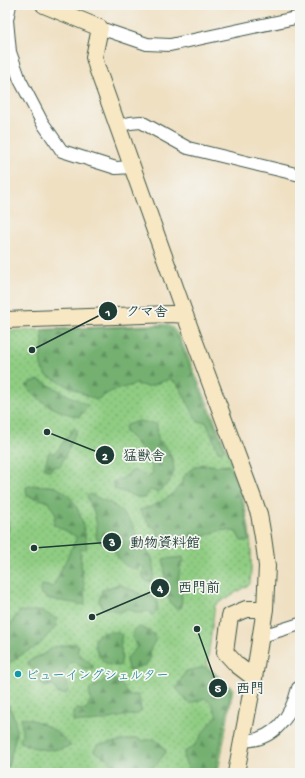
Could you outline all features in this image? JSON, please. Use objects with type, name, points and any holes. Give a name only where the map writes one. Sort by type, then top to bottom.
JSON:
[{"type":"street","points":[[10,5],[7,20],[12,59],[20,80],[39,116],[62,150],[116,168],[133,167]]},
{"type":"street","points":[[48,6],[100,28],[147,44],[170,44],[300,17]]},
{"type":"street","points":[[100,28],[94,57],[259,514],[264,537],[267,566],[262,636],[236,773]]},
{"type":"street","points":[[118,126],[141,122],[188,148],[300,175]]},
{"type":"street","points":[[5,320],[171,314],[186,315]]},
{"type":"street","points":[[254,678],[237,665],[225,652],[230,616],[246,609],[265,609]]},
{"type":"street","points":[[262,636],[300,624]]},
{"type":"street","points":[[242,741],[256,740],[265,737],[278,726],[289,712],[299,690]]},
{"type":"green space","points":[[166,324],[173,328],[179,335],[229,457],[243,498],[250,540],[250,584],[215,605],[207,666],[233,689],[218,773],[5,773],[5,331]]},
{"type":"green space","points":[[163,326],[171,329],[178,338],[224,448],[222,452],[218,451],[206,422],[198,422],[177,383],[169,379],[147,387],[137,384],[122,388],[112,391],[96,400],[46,375],[40,363],[43,343],[42,330]]},
{"type":"green space","points":[[5,333],[8,333],[9,350],[5,367]]},
{"type":"green space","points":[[39,380],[89,406],[79,417],[57,410],[43,402],[25,386]]},
{"type":"green space","points":[[139,421],[157,424],[157,434],[159,440],[168,450],[174,465],[173,475],[167,484],[157,492],[150,490],[145,498],[137,497],[115,489],[112,482],[123,478],[132,471],[141,472],[147,478],[153,473],[150,460],[133,439],[124,431],[126,425]]},
{"type":"green space","points":[[74,428],[77,430],[60,467],[53,466],[50,471],[44,468],[49,452],[55,453]]},
{"type":"green space","points":[[202,464],[218,466],[229,465],[244,512],[249,541],[241,541],[236,532],[217,531],[191,543],[162,549],[157,529],[150,525],[139,510],[157,504],[167,498],[181,484],[183,478],[188,472]]},
{"type":"green space","points":[[33,485],[52,486],[63,491],[70,497],[79,512],[87,548],[80,550],[85,605],[49,599],[40,593],[41,585],[53,587],[77,537],[53,524],[56,514],[47,501],[27,496],[26,487]]},
{"type":"green space","points":[[90,494],[114,505],[131,522],[135,531],[144,541],[148,553],[152,557],[154,575],[151,581],[147,582],[143,578],[144,568],[142,566],[139,566],[138,569],[130,568],[121,561],[116,555],[115,551],[98,540],[96,537],[97,527],[94,512],[87,497]]},
{"type":"green space","points":[[5,516],[9,527],[6,537],[8,550],[5,568]]},
{"type":"green space","points":[[183,557],[184,562],[181,563],[178,581],[181,585],[181,608],[175,607],[168,597],[163,559]]},
{"type":"green space","points":[[119,584],[142,595],[152,596],[157,601],[157,611],[152,616],[149,611],[140,613],[127,609],[120,612],[102,607],[99,600],[102,590]]},
{"type":"green space","points":[[20,611],[39,611],[47,614],[57,619],[55,627],[39,645],[5,666],[5,625],[13,622],[14,618]]},
{"type":"green space","points":[[141,627],[154,634],[156,639],[149,652],[151,657],[146,665],[128,670],[126,659],[137,647],[132,638],[134,629]]},
{"type":"green space","points":[[118,632],[122,636],[121,662],[120,666],[112,666],[107,664],[101,658],[96,648],[95,639],[102,633]]},
{"type":"green space","points":[[77,644],[79,646],[77,652],[93,665],[93,668],[87,670],[73,662],[69,664],[62,675],[67,681],[68,691],[66,694],[58,694],[53,685],[45,687],[41,684],[39,675],[28,665],[28,661],[46,653],[53,647]]},
{"type":"green space","points":[[205,667],[231,690],[215,773],[190,773],[184,759],[184,752],[194,746],[207,727],[217,716],[212,704],[205,698],[189,704],[176,688],[186,671]]},
{"type":"green space","points":[[107,678],[117,681],[129,695],[139,695],[141,711],[138,714],[97,721],[73,721],[73,712],[76,709],[86,710],[91,699],[89,693],[90,688],[98,685]]},
{"type":"green space","points":[[5,698],[15,719],[16,735],[8,767],[5,767]]},
{"type":"green space","points":[[21,717],[36,721],[49,727],[71,746],[45,750],[20,742],[22,734]]},
{"type":"green space","points":[[137,738],[142,741],[154,739],[160,743],[166,752],[157,764],[145,773],[114,773],[109,760],[94,751],[97,745]]},
{"type":"place","name":"クマ舎","points":[[32,350]]},
{"type":"place","name":"猛獣舎","points":[[47,432]]},
{"type":"place","name":"動物資料館","points":[[34,548]]},
{"type":"place","name":"西門前","points":[[92,617]]},
{"type":"place","name":"西門","points":[[197,629]]},
{"type":"place","name":"ビューイングシェルター","points":[[18,674]]}]
